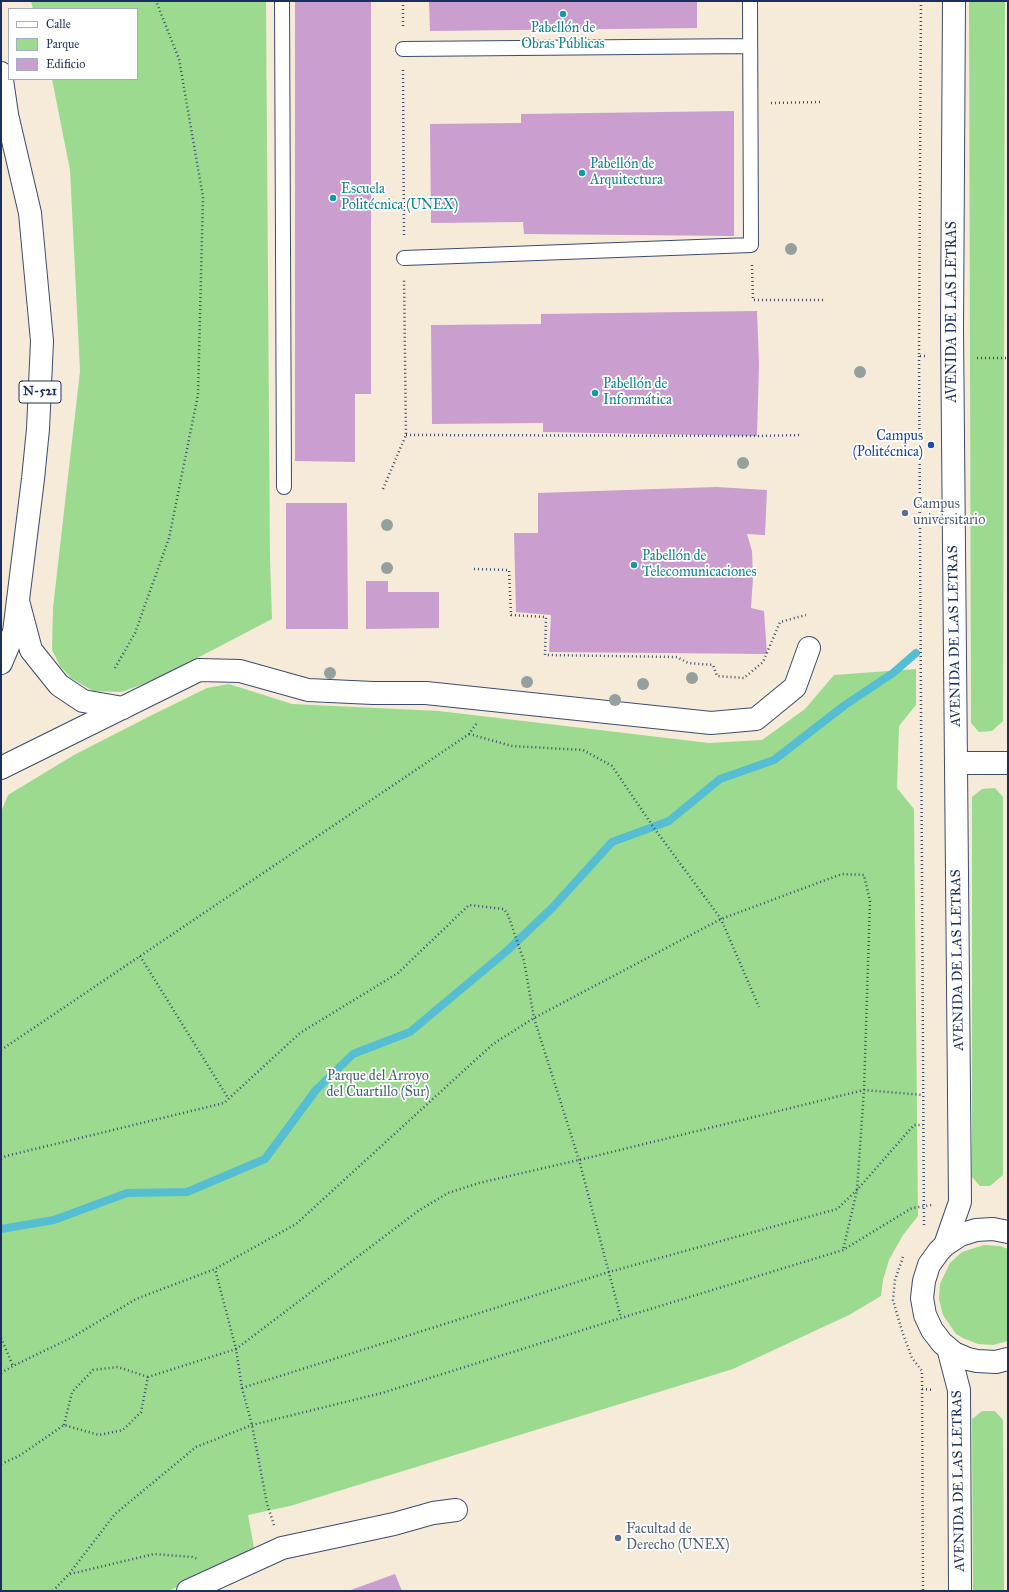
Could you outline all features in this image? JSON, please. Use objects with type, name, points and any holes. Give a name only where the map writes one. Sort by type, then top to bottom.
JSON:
[{"type":"main road","name":"AVENIDA DE LAS LETRAS","points":[[945,1245],[960,1202],[953,357],[954,1]]},
{"type":"main road","points":[[1,73],[4,109]]},
{"type":"main road","name":"N-521","points":[[1,663],[14,632],[38,429],[42,341],[30,213],[4,109]]},
{"type":"main road","points":[[18,600],[31,650],[59,685],[83,700],[123,708]]},
{"type":"main road","points":[[1,768],[199,670],[240,671],[308,690],[373,693],[426,693],[711,724],[756,719],[795,687],[809,648]]},
{"type":"main road","points":[[957,763],[1008,763]]},
{"type":"main road","points":[[1008,1232],[993,1229],[976,1230],[960,1235],[945,1245],[936,1254],[928,1269],[924,1281],[922,1298],[928,1323],[936,1337],[948,1348],[960,1356],[978,1361],[996,1362],[1008,1359]]},
{"type":"main road","name":"AVENIDA DE LAS LETRAS","points":[[948,1348],[959,1390],[960,1591]]},
{"type":"main road","points":[[188,1591],[282,1548],[394,1524],[434,1513],[456,1510]]},
{"type":"lane","points":[[282,1],[284,487]]},
{"type":"lane","points":[[404,258],[751,245],[750,1]]},
{"type":"lane","points":[[403,49],[750,46]]},
{"type":"path","points":[[115,668],[135,633],[169,538],[198,396],[203,197],[179,59],[156,1]]},
{"type":"path","points":[[921,1],[919,356],[923,1095],[922,1206],[924,1230]]},
{"type":"path","points":[[750,104],[820,102]]},
{"type":"path","points":[[751,245],[753,300],[824,300]]},
{"type":"path","points":[[919,356],[1008,358]]},
{"type":"path","points":[[406,435],[801,435]]},
{"type":"path","points":[[474,569],[509,570],[511,615],[546,617],[545,655],[677,657],[688,663],[713,665],[717,676],[744,678],[762,662],[780,622],[806,615]]},
{"type":"path","points":[[1,1050],[469,734],[494,700]]},
{"type":"path","points":[[469,734],[512,746],[583,750],[612,766],[654,828],[721,919],[758,1007]]},
{"type":"path","points":[[1,1373],[71,1338],[136,1298],[215,1269],[296,1224],[493,1044],[534,1018],[721,919],[842,874],[864,875],[870,901],[864,1090],[857,1190],[843,1250]]},
{"type":"path","points":[[1,1159],[6,1156],[224,1103],[300,1033],[398,973],[469,905],[504,909],[508,915],[524,961],[534,1018],[579,1160],[621,1318]]},
{"type":"path","points":[[140,956],[228,1098]]},
{"type":"path","points":[[1,1464],[19,1456],[64,1425],[72,1392],[93,1370],[118,1367],[148,1377],[236,1349],[418,1211],[448,1193],[507,1175],[579,1160],[864,1090],[923,1095]]},
{"type":"path","points":[[242,1388],[609,1272],[837,1209],[857,1190],[914,1125],[923,1125]]},
{"type":"path","points":[[53,1591],[69,1574],[115,1514],[196,1447],[252,1425],[382,1393],[843,1250],[912,1208],[922,1206]]},
{"type":"path","points":[[906,1254],[895,1280],[893,1300],[912,1358],[922,1370],[923,1591]]},
{"type":"path","points":[[215,1269],[236,1349],[242,1388],[252,1425],[267,1504],[282,1548]]},
{"type":"path","points":[[1,1338],[13,1366]]},
{"type":"path","points":[[64,1425],[99,1435],[123,1430],[141,1412],[148,1377]]},
{"type":"path","points":[[69,1574],[154,1554],[192,1557],[231,1572]]},
{"type":"green space","points":[[31,1],[266,1],[270,560],[272,619],[159,678],[122,692],[93,691],[71,678],[60,666],[52,650],[53,608],[80,371],[70,170],[52,80],[138,80],[138,8],[33,8]]},
{"type":"green space","points":[[969,1],[1005,1],[1003,721],[992,731],[979,732],[971,723]]},
{"type":"green space","name":"Parque del Arroyo del Cuartillo (Sur)","points":[[916,669],[916,705],[899,726],[897,788],[914,809],[918,1216],[903,1235],[889,1260],[883,1280],[881,1296],[849,1315],[733,1369],[290,1506],[248,1515],[255,1553],[168,1591],[1,1591],[1,812],[8,795],[74,755],[152,715],[207,688],[229,684],[292,704],[439,711],[709,743],[762,740],[805,709],[834,675]]},
{"type":"green space","points":[[995,788],[1003,797],[1003,1175],[990,1186],[980,1186],[972,1177],[972,797],[982,789]]},
{"type":"green space","points":[[984,1245],[1000,1246],[1008,1249],[1008,1341],[993,1345],[978,1344],[956,1334],[943,1315],[939,1299],[940,1284],[950,1263],[962,1252]]},
{"type":"green space","points":[[982,1411],[995,1411],[1003,1420],[1004,1591],[973,1591],[972,1419]]},
{"type":"building","name":"Escuela Politécnica (UNEX)","points":[[295,1],[371,1],[371,394],[355,394],[355,462],[295,461]]},
{"type":"building","name":"Pabellón de Obras Públicas","points":[[429,1],[697,1],[697,28],[430,31]]},
{"type":"building","name":"Pabellón de Arquitectura","points":[[734,111],[734,236],[524,234],[523,222],[431,223],[430,124],[521,123],[521,114]]},
{"type":"building","name":"Pabellón de Informática","points":[[757,311],[759,364],[757,436],[543,432],[543,423],[432,424],[431,325],[541,324],[541,314]]},
{"type":"building","name":"Pabellón de Telecomunicaciones","points":[[716,487],[767,490],[765,535],[747,534],[752,551],[753,578],[751,608],[764,611],[767,654],[549,652],[551,615],[516,612],[514,533],[538,533],[538,493]]},
{"type":"building","points":[[286,503],[347,503],[348,629],[286,629]]},
{"type":"building","points":[[366,581],[388,581],[388,592],[439,592],[439,628],[366,629]]},
{"type":"building","points":[[395,1574],[402,1591],[348,1591]]},
{"type":"waterway","points":[[1,1229],[54,1220],[127,1193],[187,1192],[265,1159],[316,1090],[353,1054],[410,1032],[508,950],[553,907],[612,842],[669,821],[720,779],[774,760],[845,705],[893,673],[916,653]]},
{"type":"place","name":"Pabellón de Obras Públicas","points":[[563,14]]},
{"type":"place","name":"Pabellón de Arquitectura","points":[[582,173]]},
{"type":"place","name":"Escuela Politécnica (UNEX)","points":[[333,198]]},
{"type":"place","name":"Pabellón de Informática","points":[[595,393]]},
{"type":"place","name":"Campus (Politécnica)","points":[[931,445]]},
{"type":"place","name":"Campus universitario","points":[[905,513]]},
{"type":"place","name":"Pabellón de Telecomunicaciones","points":[[634,565]]},
{"type":"place","name":"Facultad de Derecho (UNEX)","points":[[618,1538]]}]
